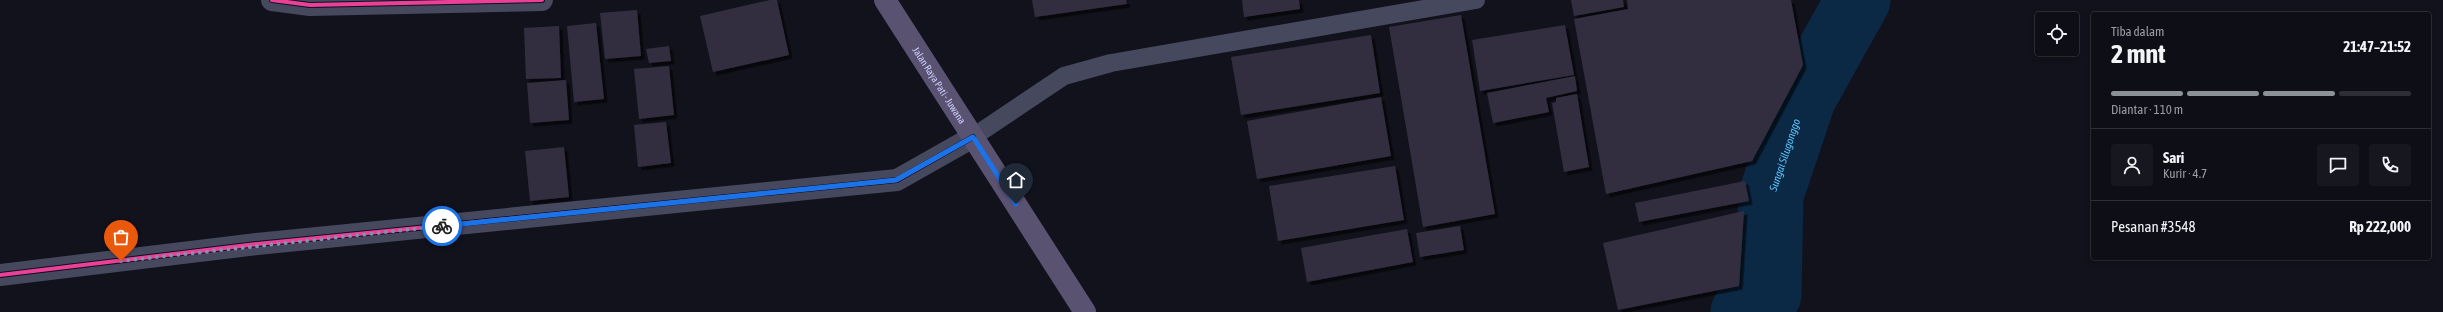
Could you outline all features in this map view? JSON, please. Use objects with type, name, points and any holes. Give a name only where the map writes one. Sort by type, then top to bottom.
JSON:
[{"type":"main road","name":"Jalan Raya Pati - Juwana","points":[[885,0],[1085,312]]},
{"type":"street","points":[[272,0],[310,5],[542,0]]},
{"type":"street","points":[[0,275],[257,244],[896,180],[973,137]]},
{"type":"lane","points":[[973,137],[1064,76],[1111,63],[1476,0]]},
{"type":"building","points":[[770,0],[777,0],[789,55],[713,72],[700,16]]},
{"type":"building","points":[[1032,0],[1126,0],[1127,4],[1035,17]]},
{"type":"building","points":[[1242,0],[1299,0],[1300,9],[1244,17]]},
{"type":"building","points":[[1571,0],[1623,0],[1624,7],[1574,16]]},
{"type":"building","points":[[1627,0],[1791,0],[1803,65],[1752,161],[1606,194],[1574,19],[1628,9]]},
{"type":"building","points":[[637,10],[641,56],[605,59],[600,13]]},
{"type":"building","points":[[1461,15],[1495,214],[1423,227],[1389,27]]},
{"type":"building","points":[[596,23],[604,99],[574,102],[567,26]]},
{"type":"building","points":[[1565,25],[1574,75],[1480,91],[1472,40]]},
{"type":"building","points":[[559,26],[561,78],[526,79],[524,28]]},
{"type":"building","points":[[1371,35],[1380,93],[1241,115],[1231,57]]},
{"type":"building","points":[[669,46],[671,61],[649,63],[646,49]]},
{"type":"building","points":[[669,66],[674,115],[639,119],[634,69]]},
{"type":"building","points":[[1575,76],[1577,91],[1546,98],[1549,112],[1493,123],[1487,93]]},
{"type":"building","points":[[566,80],[569,120],[530,123],[527,83]]},
{"type":"building","points":[[1577,94],[1589,167],[1564,172],[1552,103],[1556,102],[1556,98]]},
{"type":"building","points":[[1381,97],[1391,156],[1257,179],[1247,121]]},
{"type":"building","points":[[666,122],[671,163],[638,167],[634,125]]},
{"type":"building","points":[[564,147],[569,197],[530,201],[525,151]]},
{"type":"building","points":[[1395,166],[1404,220],[1278,241],[1269,186]]},
{"type":"building","points":[[1745,181],[1749,201],[1639,222],[1635,203]]},
{"type":"building","points":[[1744,211],[1739,286],[1618,310],[1603,243]]},
{"type":"building","points":[[1460,226],[1464,250],[1420,257],[1416,233]]},
{"type":"building","points":[[1407,229],[1413,262],[1307,282],[1301,248]]},
{"type":"waterway","name":"Sungai Silugonggo","points":[[1743,312],[1769,294],[1771,195],[1804,97],[1858,0]]},
{"type":"cycle path","points":[[272,0],[310,5],[542,0]]},
{"type":"cycle path","points":[[0,275],[257,244],[897,180],[973,137]]},
{"type":"way so far","points":[[121,261],[257,244],[442,226]]},
{"type":"route","points":[[442,226],[896,180],[973,137],[1016,204]]}]
